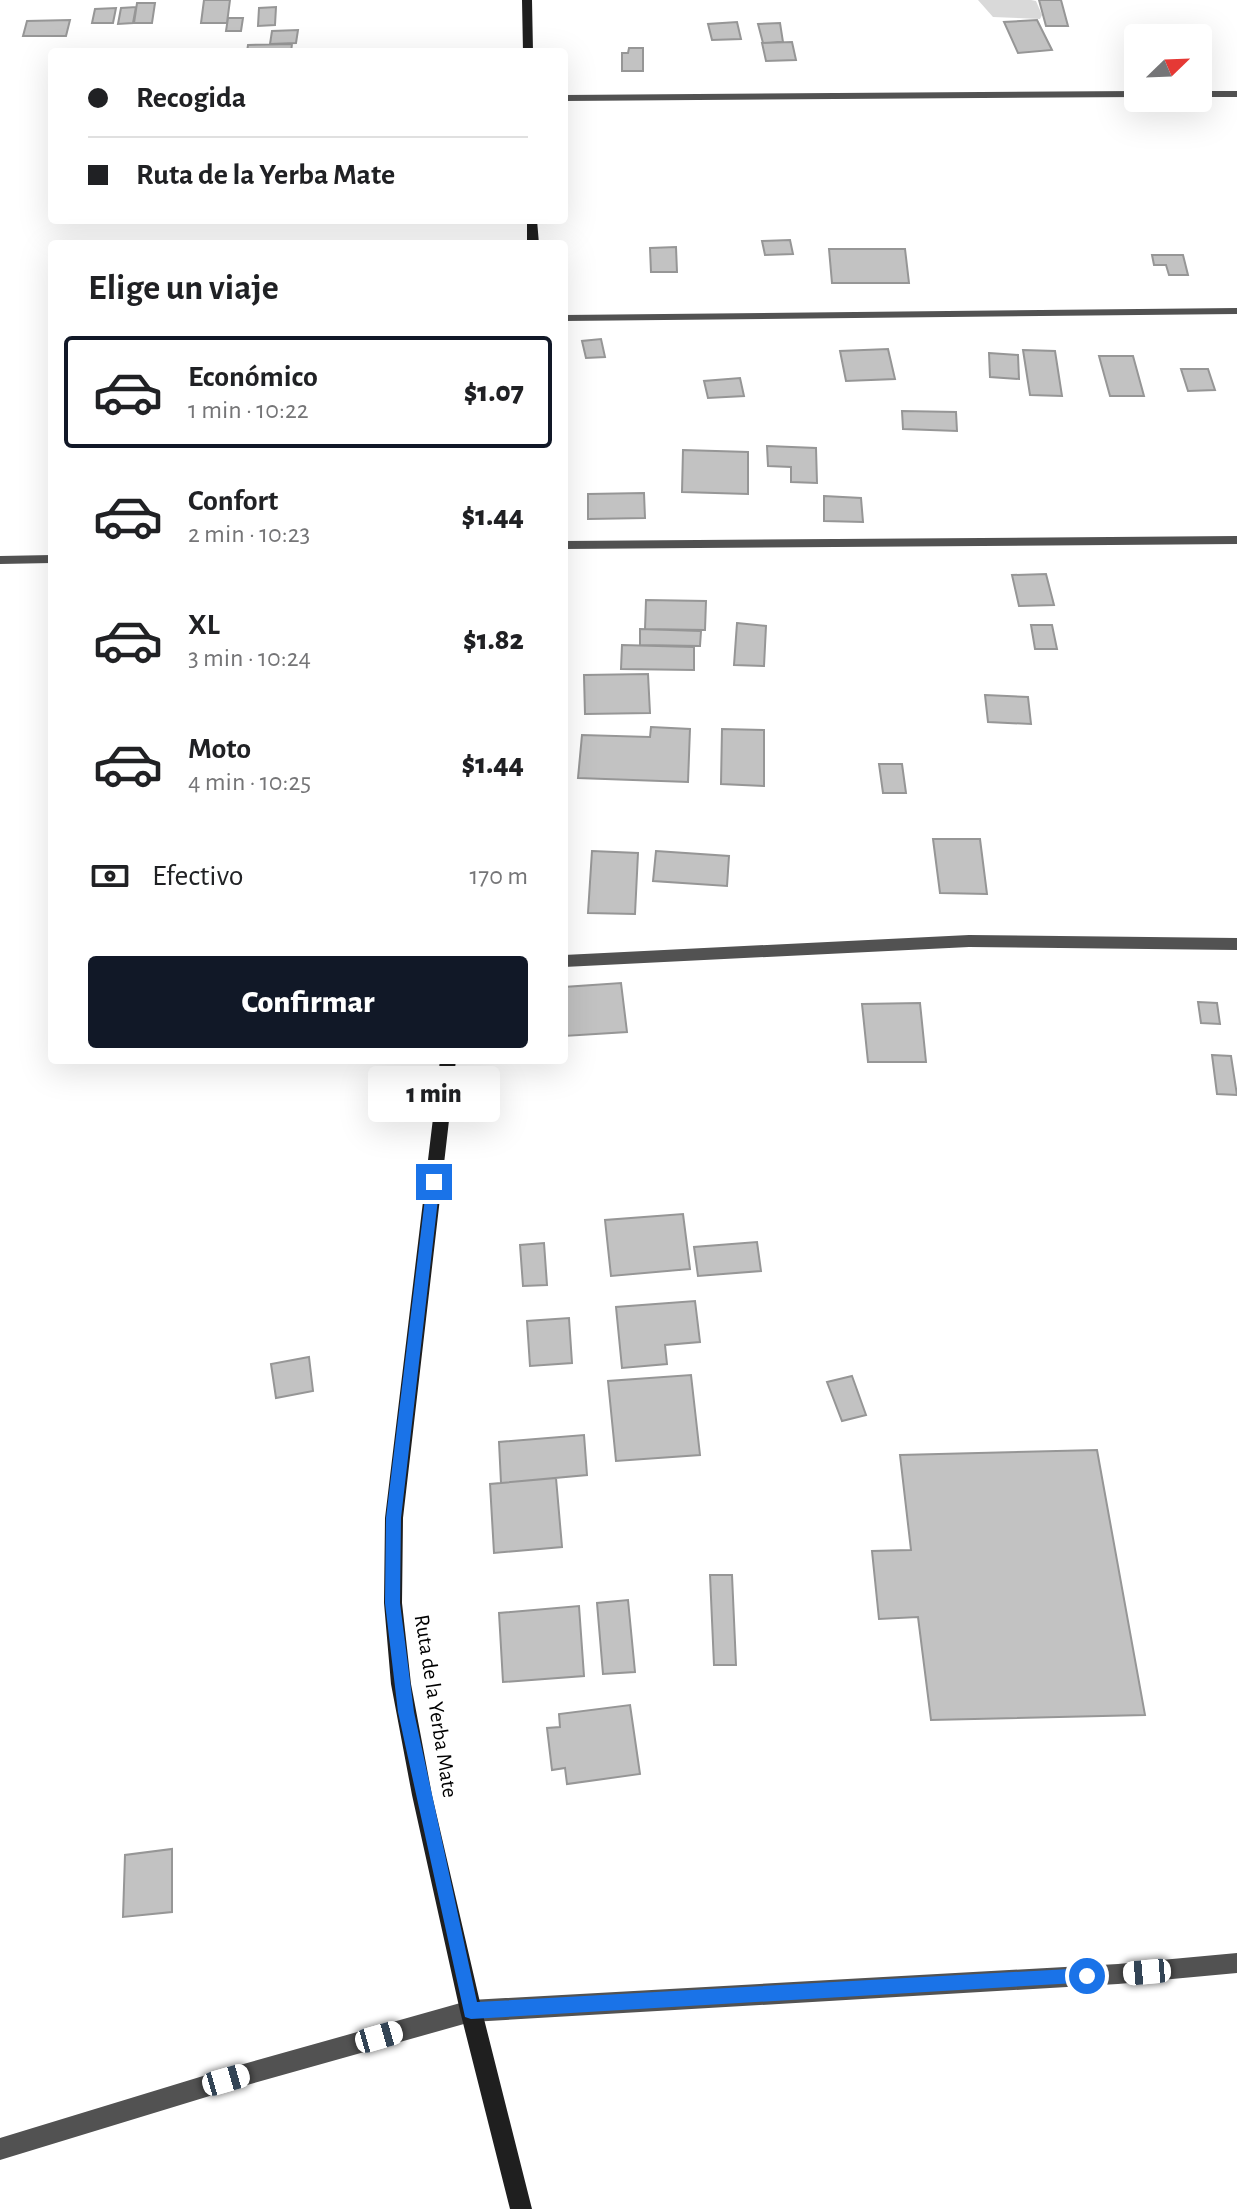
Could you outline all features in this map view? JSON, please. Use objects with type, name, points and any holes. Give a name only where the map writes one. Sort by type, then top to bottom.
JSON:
[{"type":"main road","points":[[527,0],[528,48]]},
{"type":"main road","name":"Ruta de la Yerba Mate","points":[[448,1064],[394,1518],[393,1603],[406,1712],[471,2011],[521,2209]]},
{"type":"street","points":[[568,98],[1124,94]]},
{"type":"street","points":[[1212,94],[1237,94]]},
{"type":"street","points":[[568,318],[1237,311]]},
{"type":"street","points":[[568,545],[1237,540]]},
{"type":"street","points":[[0,560],[48,559]]},
{"type":"street","points":[[568,961],[969,941],[1237,944]]},
{"type":"street","points":[[0,2149],[226,2080],[471,2011],[1118,1974],[1237,1963]]},
{"type":"shaded area","points":[[978,0],[1036,1],[1042,15],[1040,19],[993,17]]},
{"type":"building","points":[[204,0],[230,0],[227,23],[201,23]]},
{"type":"building","points":[[1039,0],[1061,0],[1068,26],[1046,26]]},
{"type":"building","points":[[137,3],[155,3],[152,23],[134,23]]},
{"type":"building","points":[[136,7],[133,23],[118,24],[121,8]]},
{"type":"building","points":[[276,7],[275,25],[258,26],[259,8]]},
{"type":"building","points":[[116,8],[113,23],[92,23],[95,9]]},
{"type":"building","points":[[228,18],[243,18],[241,31],[226,31]]},
{"type":"building","points":[[70,20],[66,36],[23,36],[27,21]]},
{"type":"building","points":[[1037,20],[1052,50],[1018,53],[1004,22]]},
{"type":"building","points":[[737,22],[741,39],[712,40],[708,24]]},
{"type":"building","points":[[780,23],[783,42],[763,43],[758,24]]},
{"type":"building","points":[[298,30],[296,43],[270,44],[272,31]]},
{"type":"building","points":[[792,42],[796,60],[766,61],[762,43]]},
{"type":"building","points":[[292,44],[292,48],[248,48],[248,45]]},
{"type":"building","points":[[629,48],[643,48],[643,71],[622,71],[622,53],[628,53]]},
{"type":"building","points":[[790,240],[793,254],[765,255],[762,241]]},
{"type":"building","points":[[676,247],[677,272],[651,272],[650,248]]},
{"type":"building","points":[[829,249],[905,249],[909,283],[832,283]]},
{"type":"building","points":[[1152,255],[1183,255],[1188,275],[1169,275],[1166,265],[1154,265]]},
{"type":"building","points":[[601,339],[605,357],[586,358],[582,341]]},
{"type":"building","points":[[888,349],[895,379],[846,381],[840,351]]},
{"type":"building","points":[[1023,350],[1055,351],[1062,396],[1030,395]]},
{"type":"building","points":[[989,353],[1018,355],[1019,379],[990,377]]},
{"type":"building","points":[[1099,356],[1133,356],[1144,396],[1110,396]]},
{"type":"building","points":[[1181,369],[1208,369],[1215,390],[1188,391]]},
{"type":"building","points":[[740,378],[744,396],[708,398],[704,381]]},
{"type":"building","points":[[902,411],[956,412],[957,431],[903,429]]},
{"type":"building","points":[[767,446],[816,448],[817,483],[791,482],[791,467],[768,466]]},
{"type":"building","points":[[683,450],[748,452],[748,494],[682,492]]},
{"type":"building","points":[[644,493],[645,518],[588,519],[588,494]]},
{"type":"building","points":[[824,496],[861,498],[863,522],[824,521]]},
{"type":"building","points":[[1046,574],[1054,605],[1019,606],[1012,575]]},
{"type":"building","points":[[646,600],[706,601],[705,630],[645,629]]},
{"type":"building","points":[[737,623],[766,626],[764,666],[734,665]]},
{"type":"building","points":[[1031,625],[1052,625],[1057,649],[1035,649]]},
{"type":"building","points":[[640,629],[701,631],[700,646],[640,645]]},
{"type":"building","points":[[622,645],[694,647],[694,670],[621,669]]},
{"type":"building","points":[[648,674],[650,713],[585,714],[584,675]]},
{"type":"building","points":[[985,695],[1028,697],[1031,724],[988,722]]},
{"type":"building","points":[[651,727],[690,729],[688,782],[578,778],[582,735],[650,737]]},
{"type":"building","points":[[722,729],[764,730],[764,786],[721,784]]},
{"type":"building","points":[[879,764],[902,764],[906,793],[883,793]]},
{"type":"building","points":[[933,839],[980,839],[987,894],[940,893]]},
{"type":"building","points":[[592,851],[638,853],[635,914],[588,913]]},
{"type":"building","points":[[656,851],[729,856],[727,886],[653,881]]},
{"type":"building","points":[[621,983],[627,1032],[568,1036],[568,987]]},
{"type":"building","points":[[1198,1002],[1217,1003],[1220,1024],[1201,1023]]},
{"type":"building","points":[[920,1003],[926,1062],[868,1062],[862,1004]]},
{"type":"building","points":[[1212,1055],[1231,1056],[1237,1095],[1217,1094]]},
{"type":"building","points":[[683,1214],[690,1269],[611,1276],[605,1220]]},
{"type":"building","points":[[757,1242],[761,1271],[698,1276],[694,1247]]},
{"type":"building","points":[[544,1243],[547,1285],[523,1286],[520,1245]]},
{"type":"building","points":[[695,1301],[700,1342],[665,1345],[667,1364],[622,1368],[616,1307]]},
{"type":"building","points":[[569,1318],[572,1363],[530,1366],[527,1321]]},
{"type":"building","points":[[309,1357],[313,1391],[276,1398],[271,1364]]},
{"type":"building","points":[[691,1375],[700,1455],[616,1461],[608,1381]]},
{"type":"building","points":[[852,1376],[866,1415],[842,1421],[827,1382]]},
{"type":"building","points":[[584,1435],[587,1475],[501,1483],[499,1442]]},
{"type":"building","points":[[1097,1450],[1145,1715],[931,1720],[918,1617],[879,1619],[872,1551],[911,1550],[900,1455]]},
{"type":"building","points":[[556,1478],[562,1547],[494,1553],[490,1484]]},
{"type":"building","points":[[710,1575],[732,1575],[736,1665],[714,1665]]},
{"type":"building","points":[[628,1600],[635,1672],[603,1674],[597,1603]]},
{"type":"building","points":[[579,1606],[584,1676],[503,1682],[499,1613]]},
{"type":"building","points":[[630,1705],[640,1774],[567,1784],[565,1768],[552,1770],[547,1728],[560,1727],[559,1714]]},
{"type":"building","points":[[172,1849],[172,1912],[123,1917],[125,1855]]},
{"type":"route","points":[[434,1182],[394,1518],[393,1603],[406,1712],[471,2011],[1087,1976]]}]
